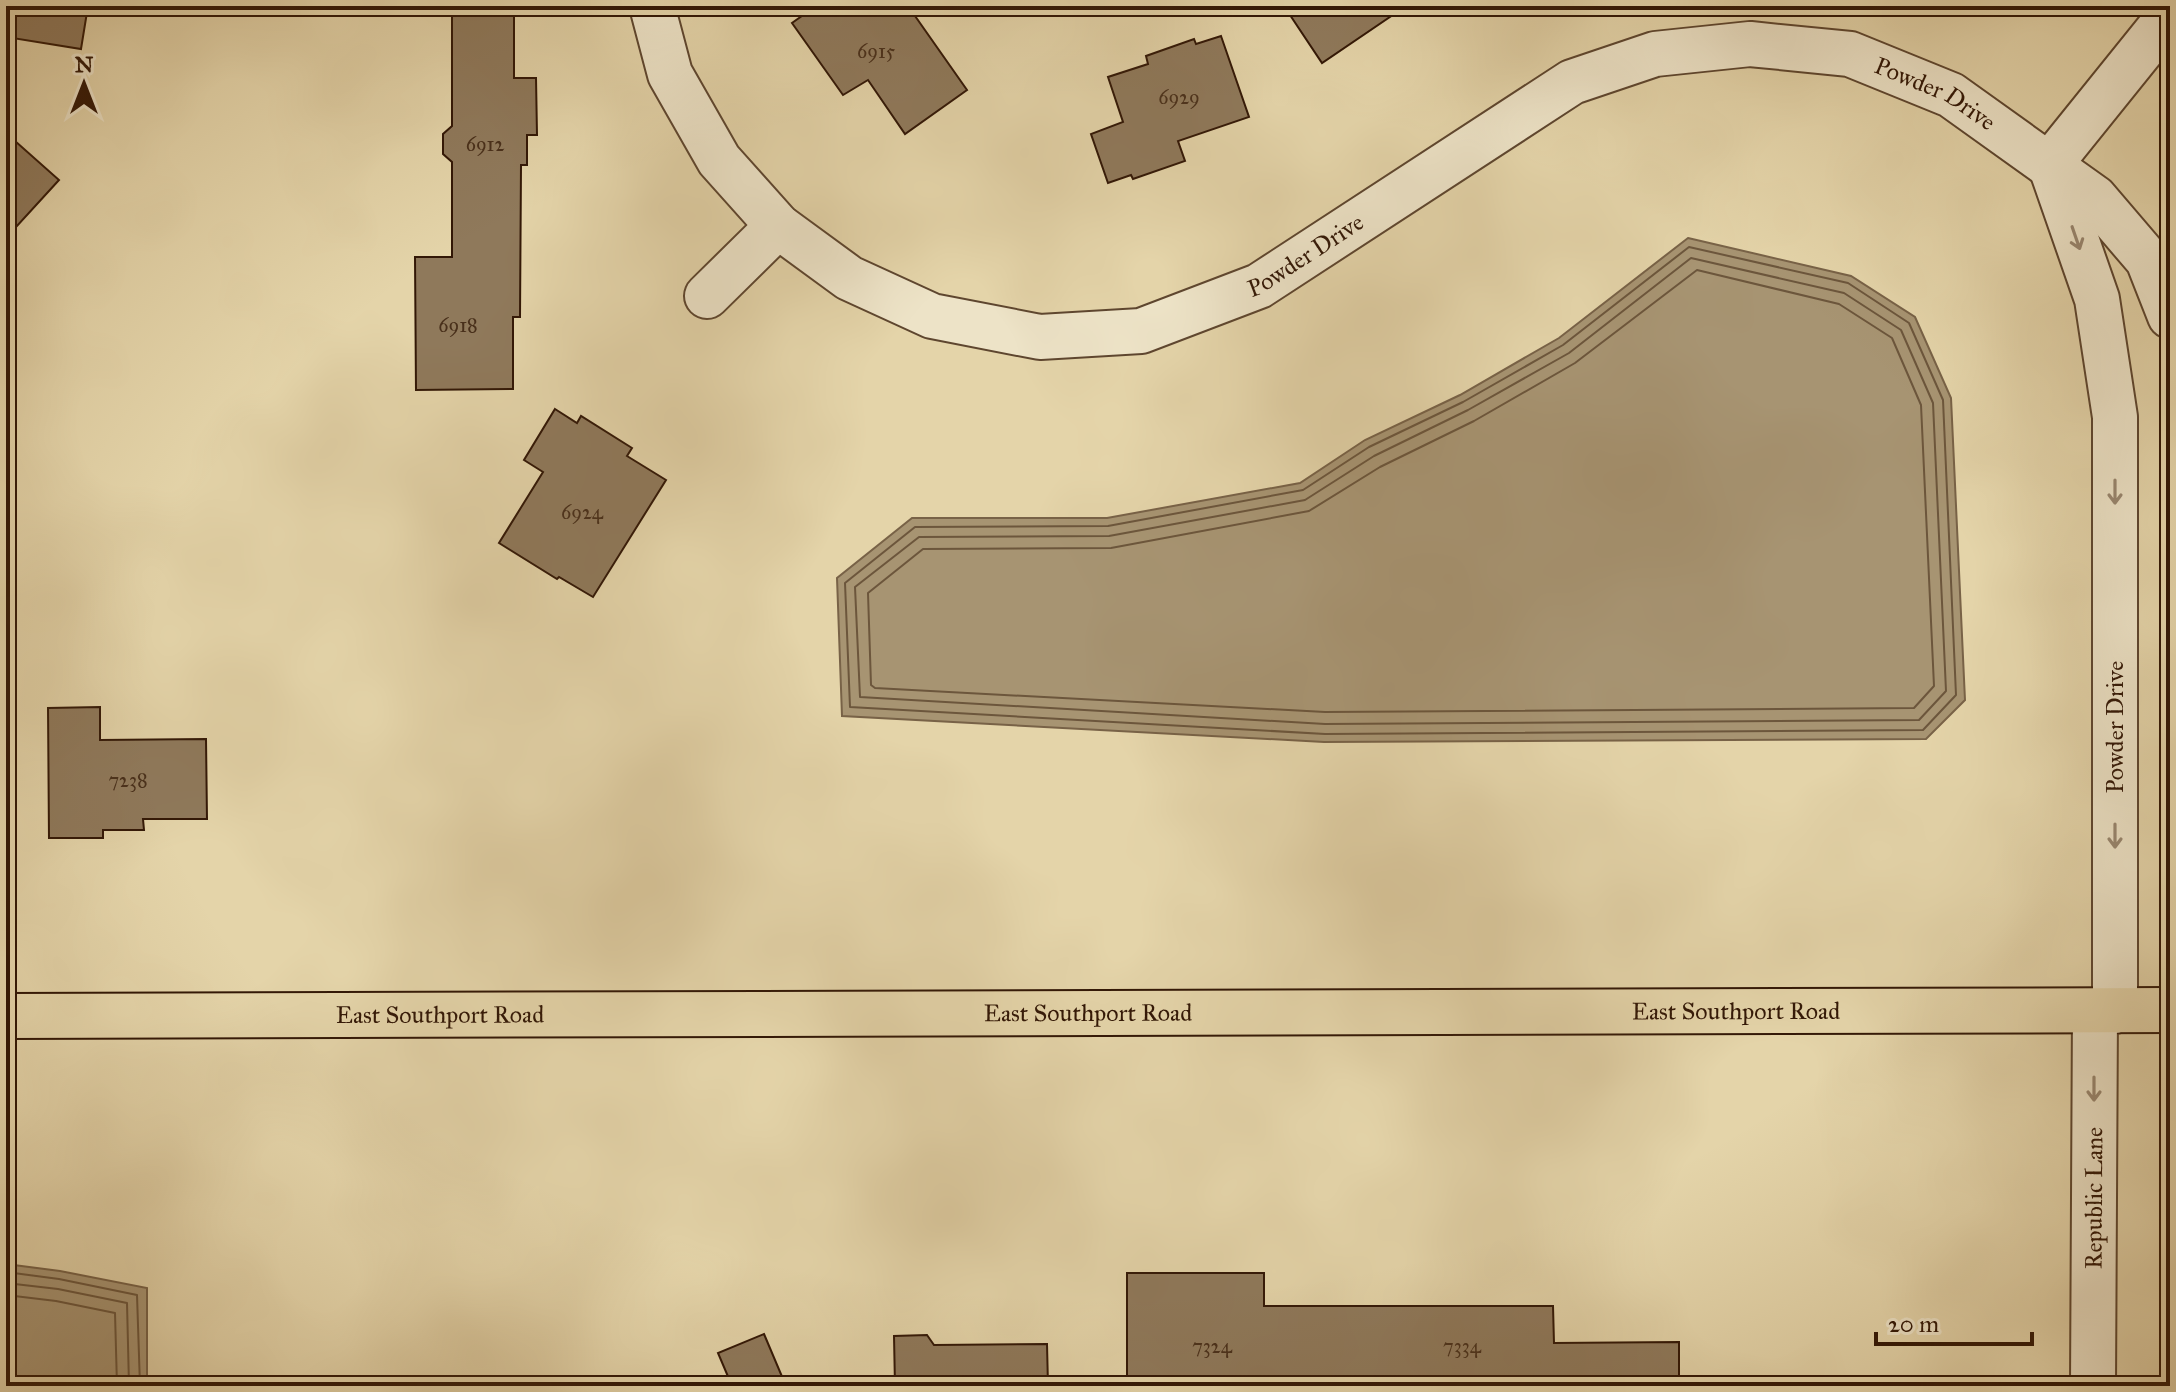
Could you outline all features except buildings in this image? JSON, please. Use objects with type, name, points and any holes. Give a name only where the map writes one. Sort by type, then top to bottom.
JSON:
[{"type":"main road","name":"East Southport Road","points":[[6,1016],[2170,1010]]},
{"type":"street","name":"Powder Drive","points":[[652,6],[670,74],[719,160],[778,226],[849,278],[932,316],[1040,337],[1141,331],[1259,286],[1572,82],[1655,54],[1750,44],[1850,54],[1951,95],[2095,198],[2148,260],[2170,316]]},
{"type":"street","points":[[2050,164],[2170,15]]},
{"type":"street","name":"Powder Drive","points":[[2050,164],[2097,299],[2115,417],[2105,1011]]},
{"type":"street","points":[[707,296],[778,226]]},
{"type":"street","name":"Republic Lane","points":[[2093,1386],[2105,1011]]},
{"type":"water","points":[[1688,238],[1851,276],[1915,317],[1951,398],[1965,700],[1926,739],[1324,742],[842,716],[837,578],[912,518],[1107,518],[1300,483],[1365,440],[1460,395],[1559,338]]},
{"type":"water","points":[[6,1264],[147,1288],[147,1386],[6,1386]]}]
